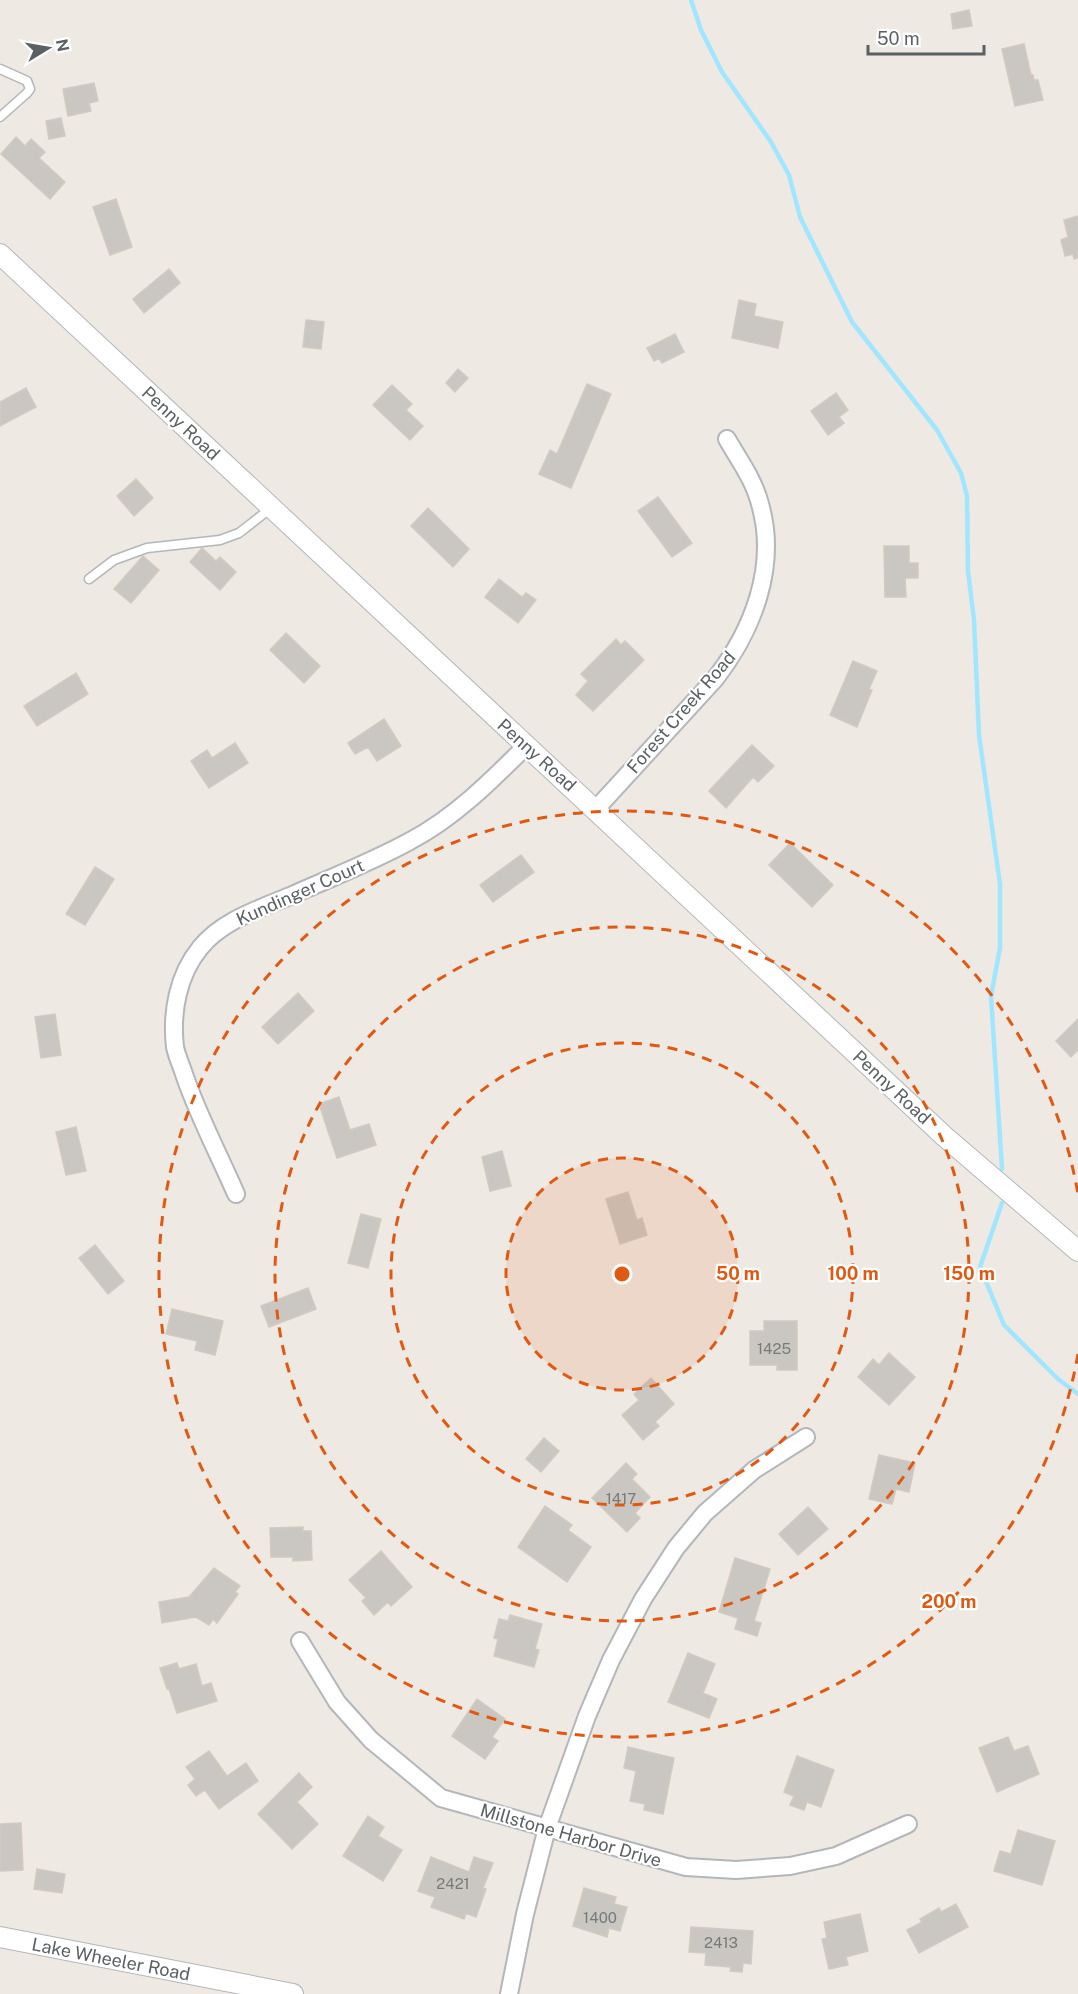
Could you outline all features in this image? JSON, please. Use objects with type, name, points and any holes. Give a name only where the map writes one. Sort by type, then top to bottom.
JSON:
[{"type":"street","name":"Penny Road","points":[[0,254],[944,1136],[1078,1251]]},
{"type":"street","name":"Forest Creek Road","points":[[596,809],[715,679],[733,656],[749,624],[766,569],[767,534],[760,502],[748,474],[727,439]]},
{"type":"street","name":"Kundinger Court","points":[[236,1194],[192,1097],[175,1048],[174,1011],[184,974],[191,960],[201,946],[216,933],[247,914],[413,840],[453,813],[526,746]]},
{"type":"street","points":[[509,1994],[525,1914],[547,1827],[586,1716],[643,1599],[676,1548],[705,1513],[754,1470],[806,1437]]},
{"type":"street","name":"Millstone Harbor Drive","points":[[300,1641],[337,1702],[370,1740],[441,1798],[686,1867],[736,1870],[790,1866],[836,1856],[908,1824]]},
{"type":"street","name":"Lake Wheeler Road","points":[[0,1937],[293,1994]]},
{"type":"lane","points":[[0,69],[27,81],[30,89],[0,117]]},
{"type":"lane","points":[[89,579],[114,560],[147,548],[220,540],[239,533],[271,508]]},
{"type":"building","points":[[969,10],[972,26],[953,29],[951,14]]},
{"type":"building","points":[[1024,44],[1031,75],[1034,80],[1038,80],[1043,100],[1015,106],[1002,49]]},
{"type":"building","points":[[94,83],[98,101],[89,103],[91,111],[68,116],[63,89]]},
{"type":"building","points":[[61,118],[65,136],[49,139],[46,121]]},
{"type":"building","points":[[16,137],[25,146],[31,139],[45,152],[39,158],[65,182],[50,199],[1,154]]},
{"type":"building","points":[[116,199],[132,247],[110,255],[93,207]]},
{"type":"building","points":[[1078,216],[1078,258],[1074,259],[1073,254],[1065,256],[1061,240],[1068,237],[1064,220]]},
{"type":"building","points":[[169,269],[180,283],[144,313],[133,299]]},
{"type":"building","points":[[739,300],[756,304],[754,316],[783,322],[778,348],[732,338]]},
{"type":"building","points":[[306,320],[324,322],[321,349],[303,347]]},
{"type":"building","points":[[675,334],[684,352],[662,363],[659,358],[654,361],[647,348]]},
{"type":"building","points":[[458,369],[468,378],[455,392],[446,383]]},
{"type":"building","points":[[587,384],[611,394],[571,488],[539,474],[550,450],[557,454]]},
{"type":"building","points":[[392,385],[412,404],[406,410],[423,426],[410,440],[373,405]]},
{"type":"building","points":[[26,388],[36,407],[0,426],[0,402]]},
{"type":"building","points":[[836,393],[848,410],[839,417],[844,423],[828,435],[811,411]]},
{"type":"building","points":[[136,479],[153,498],[134,516],[117,496]]},
{"type":"building","points":[[658,497],[692,543],[672,557],[638,511]]},
{"type":"building","points":[[428,508],[469,549],[453,567],[411,526]]},
{"type":"building","points":[[884,546],[909,546],[909,563],[918,563],[918,578],[905,578],[906,597],[885,597]]},
{"type":"building","points":[[202,548],[216,561],[220,557],[236,572],[220,590],[190,562]]},
{"type":"building","points":[[143,556],[159,570],[131,603],[114,589]]},
{"type":"building","points":[[499,579],[522,597],[526,593],[536,600],[518,623],[485,597]]},
{"type":"building","points":[[286,633],[320,666],[304,683],[270,650]]},
{"type":"building","points":[[616,639],[621,645],[625,641],[644,660],[593,711],[576,695],[588,681],[581,674]]},
{"type":"building","points":[[853,661],[877,671],[857,727],[830,715]]},
{"type":"building","points":[[76,673],[88,694],[37,726],[24,706]]},
{"type":"building","points":[[384,719],[401,746],[377,761],[368,747],[355,754],[348,743]]},
{"type":"building","points":[[235,743],[248,763],[209,788],[191,761],[207,750],[212,758]]},
{"type":"building","points":[[752,745],[774,766],[758,782],[753,777],[726,808],[709,791]]},
{"type":"building","points":[[790,843],[833,885],[812,907],[769,865]]},
{"type":"building","points":[[521,855],[534,872],[493,902],[480,885]]},
{"type":"building","points":[[95,867],[114,879],[85,925],[66,914]]},
{"type":"building","points":[[298,993],[314,1011],[278,1044],[262,1027]]},
{"type":"building","points":[[55,1014],[61,1055],[41,1058],[35,1017]]},
{"type":"building","points":[[1078,1019],[1078,1050],[1071,1057],[1056,1041]]},
{"type":"building","points":[[339,1097],[350,1130],[369,1124],[376,1145],[337,1158],[319,1104]]},
{"type":"building","points":[[76,1127],[86,1171],[66,1175],[56,1132]]},
{"type":"building","points":[[502,1151],[511,1186],[490,1191],[482,1157]]},
{"type":"building","points":[[628,1192],[637,1220],[642,1218],[647,1235],[620,1244],[606,1199]]},
{"type":"building","points":[[361,1214],[381,1219],[368,1268],[348,1263]]},
{"type":"building","points":[[95,1245],[124,1281],[108,1294],[79,1258]]},
{"type":"building","points":[[308,1288],[316,1309],[269,1327],[261,1306]]},
{"type":"building","points":[[172,1309],[223,1321],[215,1355],[195,1350],[197,1341],[166,1334]]},
{"type":"building","points":[[764,1321],[797,1321],[797,1370],[777,1370],[777,1365],[750,1365],[750,1331],[764,1331]]},
{"type":"building","points":[[889,1353],[915,1377],[889,1405],[858,1377],[873,1359],[879,1365]]},
{"type":"building","points":[[651,1378],[674,1404],[655,1422],[659,1426],[643,1440],[622,1415],[639,1400],[634,1394]]},
{"type":"building","points":[[544,1438],[559,1451],[541,1472],[526,1459]]},
{"type":"building","points":[[879,1455],[915,1463],[909,1492],[896,1489],[892,1504],[869,1499]]},
{"type":"building","points":[[626,1463],[637,1474],[632,1479],[650,1497],[635,1513],[640,1518],[627,1532],[592,1498]]},
{"type":"building","points":[[545,1506],[572,1525],[568,1530],[591,1547],[567,1582],[518,1547]]},
{"type":"building","points":[[808,1507],[828,1529],[798,1555],[779,1534]]},
{"type":"building","points":[[303,1527],[303,1531],[311,1531],[312,1560],[293,1561],[293,1557],[271,1557],[270,1528]]},
{"type":"building","points":[[381,1551],[412,1587],[391,1606],[388,1602],[374,1615],[362,1601],[366,1598],[349,1580]]},
{"type":"building","points":[[735,1558],[770,1569],[754,1621],[761,1623],[757,1636],[735,1629],[738,1618],[719,1612]]},
{"type":"building","points":[[214,1568],[240,1586],[235,1592],[238,1594],[217,1623],[213,1619],[209,1625],[196,1617],[162,1623],[159,1602],[189,1597]]},
{"type":"building","points":[[510,1615],[542,1624],[535,1649],[539,1650],[534,1667],[494,1656],[498,1639],[494,1638],[499,1619],[508,1621]]},
{"type":"building","points":[[688,1653],[715,1664],[703,1693],[717,1699],[709,1718],[668,1702]]},
{"type":"building","points":[[177,1663],[179,1669],[196,1664],[202,1686],[211,1683],[217,1701],[177,1713],[160,1668]]},
{"type":"building","points":[[477,1699],[505,1719],[492,1737],[498,1741],[485,1759],[452,1736]]},
{"type":"building","points":[[1008,1737],[1014,1751],[1028,1746],[1039,1774],[997,1792],[979,1748]]},
{"type":"building","points":[[628,1747],[674,1758],[663,1814],[644,1810],[645,1804],[630,1801],[636,1771],[624,1768]]},
{"type":"building","points":[[209,1751],[227,1776],[246,1763],[258,1781],[219,1809],[205,1790],[196,1796],[188,1785],[195,1779],[186,1767]]},
{"type":"building","points":[[797,1756],[834,1770],[821,1807],[807,1802],[804,1810],[790,1805],[794,1796],[784,1792]]},
{"type":"building","points":[[299,1773],[312,1787],[297,1802],[318,1824],[292,1849],[258,1814]]},
{"type":"building","points":[[368,1816],[384,1827],[378,1836],[402,1850],[383,1881],[343,1856]]},
{"type":"building","points":[[21,1823],[23,1870],[0,1871],[0,1824]]},
{"type":"building","points":[[1018,1830],[1055,1841],[1042,1885],[994,1871],[1000,1851],[1011,1854]]},
{"type":"building","points":[[431,1857],[469,1872],[474,1857],[493,1863],[483,1888],[486,1889],[476,1917],[466,1913],[464,1919],[431,1907],[435,1897],[418,1891]]},
{"type":"building","points":[[37,1869],[65,1874],[62,1893],[34,1889]]},
{"type":"building","points":[[584,1888],[616,1897],[614,1904],[627,1907],[620,1931],[609,1928],[607,1937],[573,1926]]},
{"type":"building","points":[[956,1904],[968,1927],[919,1953],[907,1930],[922,1922],[920,1919],[939,1908],[941,1912]]},
{"type":"building","points":[[860,1914],[868,1951],[846,1957],[848,1965],[829,1969],[822,1939],[827,1938],[824,1922]]},
{"type":"building","points":[[691,1927],[753,1931],[751,1964],[743,1963],[742,1972],[730,1971],[731,1967],[705,1965],[706,1953],[689,1952]]},
{"type":"waterway","points":[[691,0],[701,30],[722,72],[771,142],[789,175],[800,217],[852,322],[937,430],[961,473],[967,496],[968,571],[974,620],[979,735],[1000,884],[1000,948],[991,996],[1002,1169]]},
{"type":"waterway","points":[[1002,1203],[980,1267],[1004,1325],[1058,1379],[1078,1394]]}]
